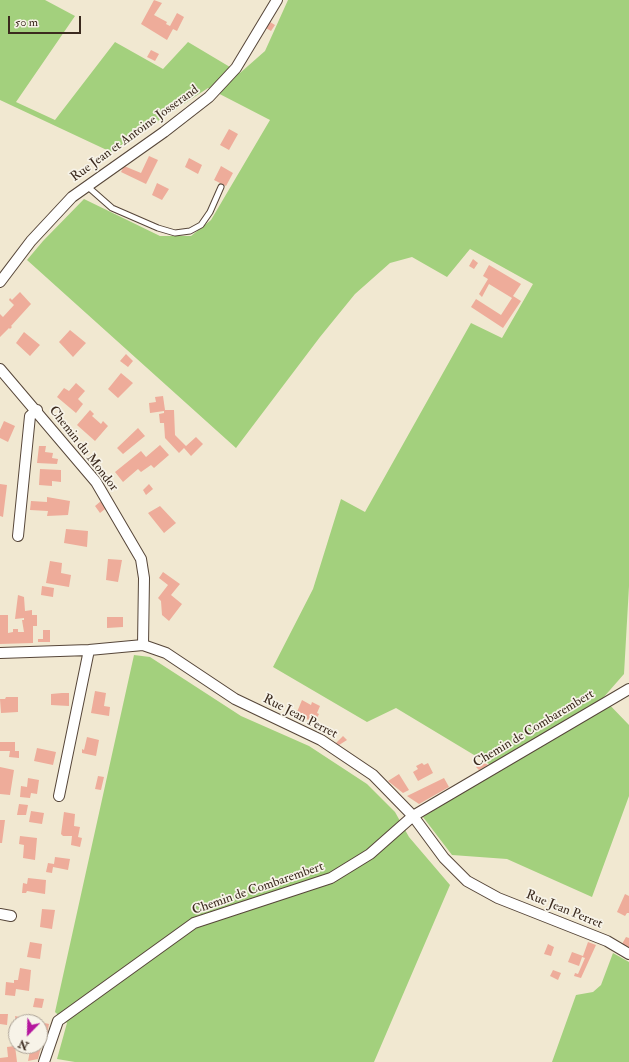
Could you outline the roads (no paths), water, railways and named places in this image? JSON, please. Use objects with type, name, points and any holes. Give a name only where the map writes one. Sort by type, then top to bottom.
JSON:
[{"type":"street","name":"Rue Jean et Antoine Josserand","points":[[0,282],[31,241],[72,197],[164,132],[209,97],[236,68],[277,0]]},
{"type":"street","name":"Chemin du Mondor","points":[[0,369],[37,410],[96,482],[141,559],[144,578],[143,645]]},
{"type":"street","points":[[18,536],[30,416],[37,410]]},
{"type":"street","name":"Rue Jean Perret","points":[[0,653],[89,650],[143,645],[166,653],[235,699],[321,740],[373,775],[413,816],[444,858],[467,880],[498,898],[607,941],[629,954]]},
{"type":"street","points":[[59,796],[89,650]]},
{"type":"street","name":"Chemin de Combarembert","points":[[44,1062],[58,1021],[194,923],[330,878],[370,854],[413,816],[629,689]]},
{"type":"street","points":[[0,914],[12,916]]},
{"type":"lane","points":[[86,186],[112,208],[158,228],[175,233],[190,231],[201,224],[210,212],[221,187]]}]
